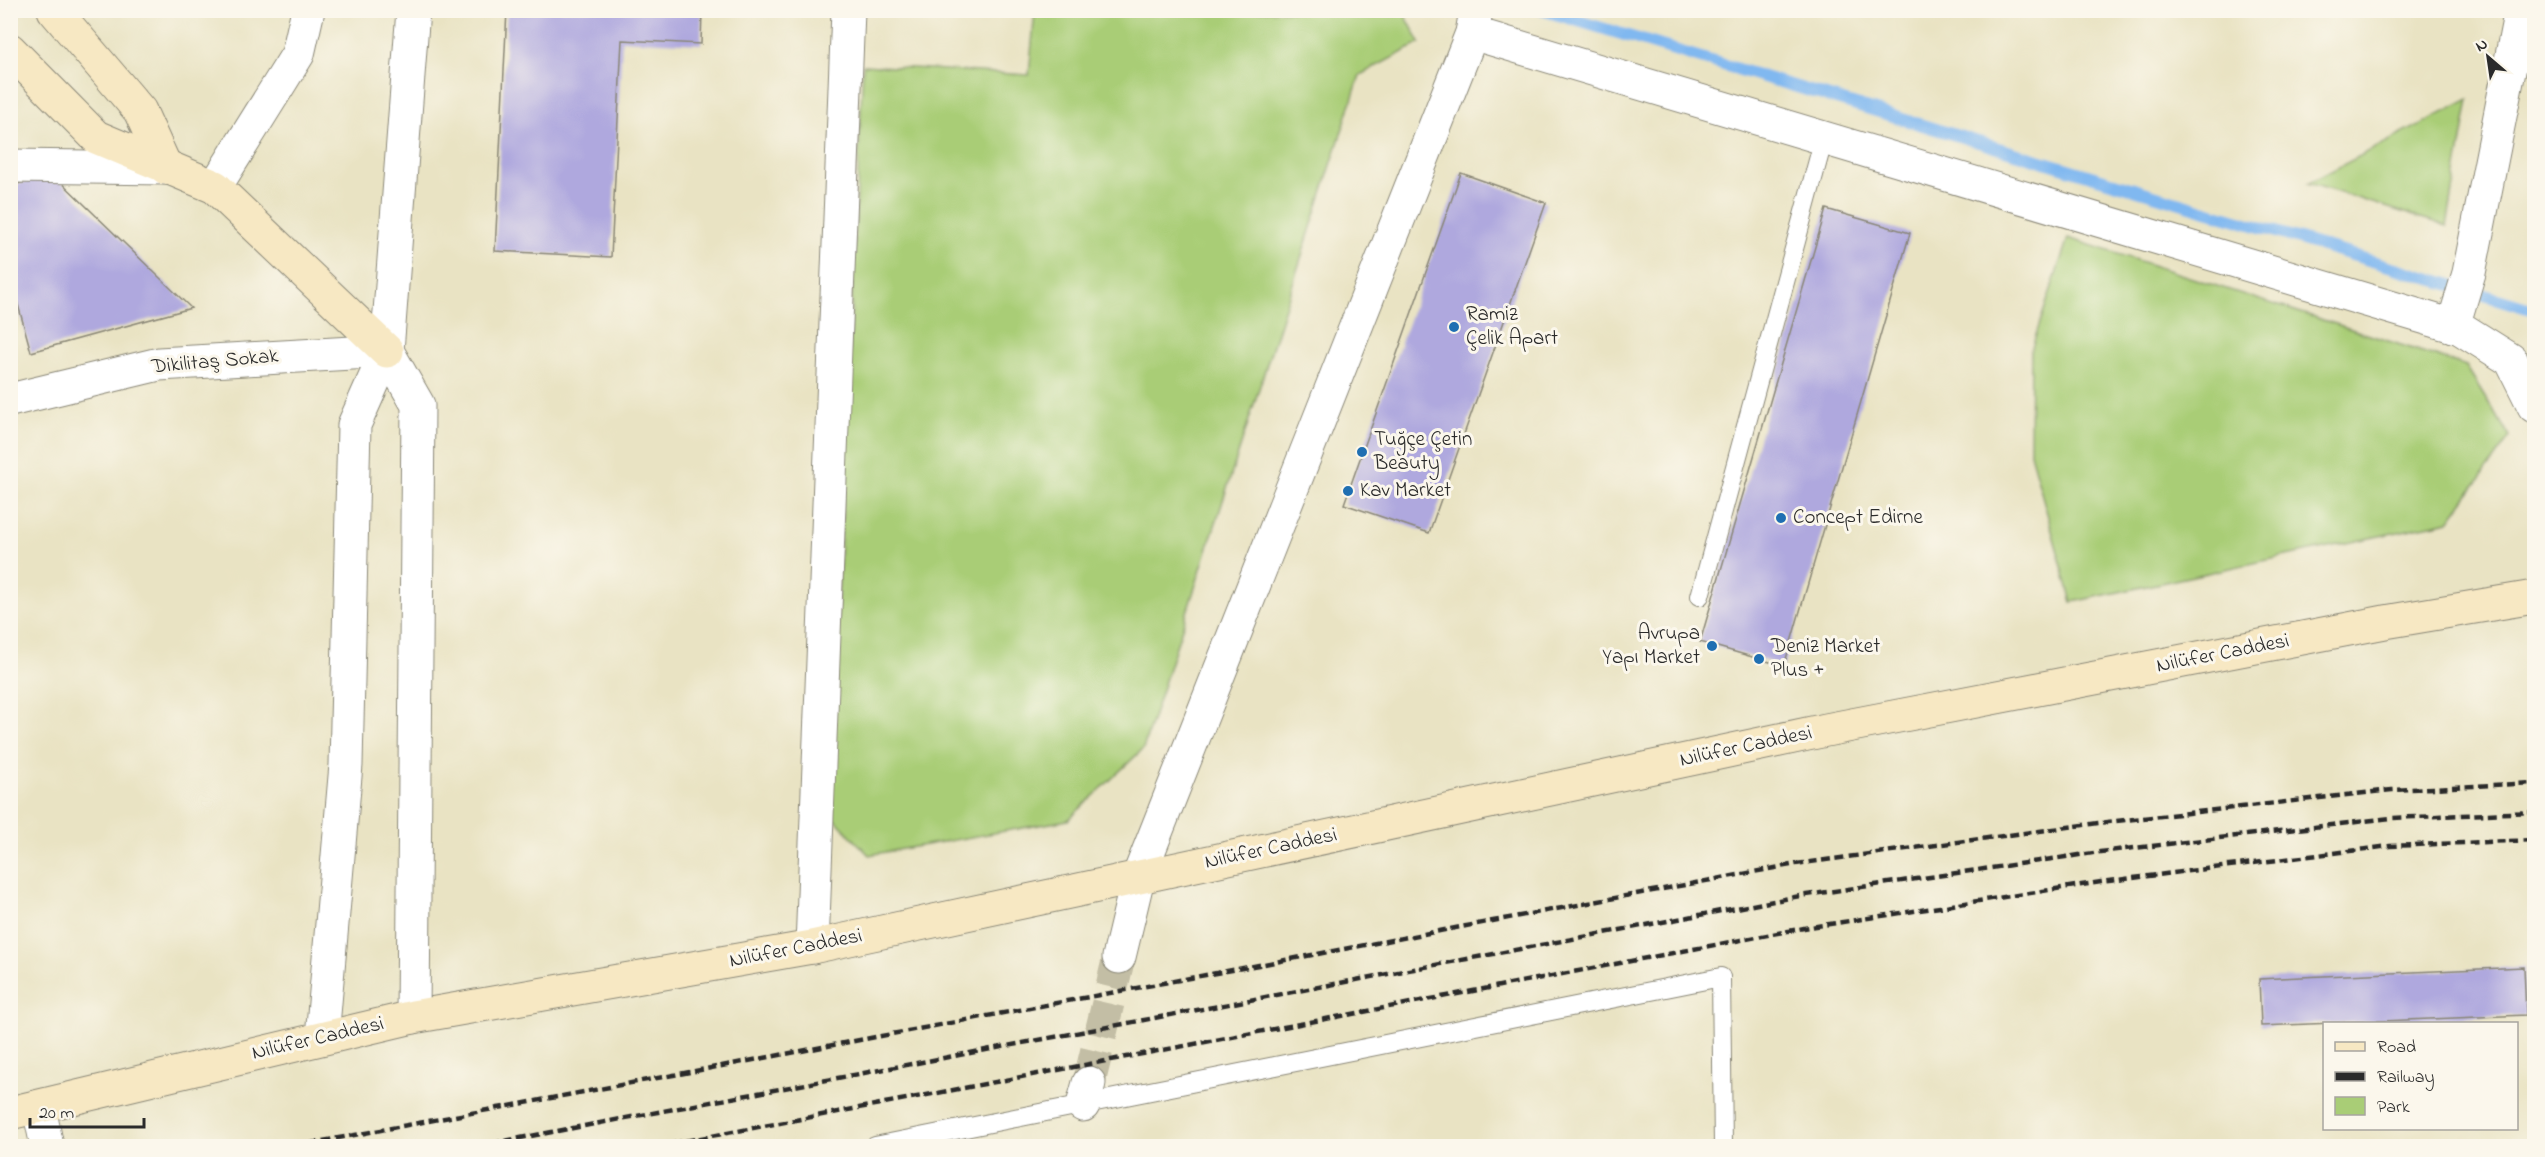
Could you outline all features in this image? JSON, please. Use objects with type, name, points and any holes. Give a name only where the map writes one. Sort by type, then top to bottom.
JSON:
[{"type":"main road","points":[[54,10],[140,111],[166,168]]},
{"type":"main road","points":[[10,50],[96,137],[214,187],[387,351]]},
{"type":"main road","name":"Nilüfer Caddesi","points":[[25,1110],[413,1017],[812,947],[1826,730],[2385,622],[2535,597]]},
{"type":"street","points":[[214,187],[298,54],[308,10]]},
{"type":"street","points":[[322,1037],[346,765],[354,425],[387,351],[413,10]]},
{"type":"street","points":[[812,947],[848,10]]},
{"type":"street","points":[[2454,326],[2469,273],[2521,10]]},
{"type":"street","points":[[1119,957],[1138,878],[1474,22],[1824,138],[2460,328],[2511,360],[2535,406]]},
{"type":"street","points":[[10,166],[166,168]]},
{"type":"street","points":[[387,351],[418,405],[413,1017]]},
{"type":"street","name":"Dikilitaş Sokak","points":[[10,400],[159,364],[387,351]]},
{"type":"street","points":[[25,1110],[47,1146]]},
{"type":"lane","points":[[1700,596],[1824,138]]},
{"type":"lane","points":[[875,1146],[1086,1094],[1721,977],[1723,1146]]},
{"type":"green space","points":[[1035,11],[1403,11],[1420,43],[1360,75],[1143,749],[1068,820],[869,855],[828,812],[863,65],[1029,75]]},
{"type":"green space","points":[[2469,99],[2447,226],[2308,183]]},
{"type":"green space","points":[[2068,238],[2466,366],[2510,437],[2449,521],[2072,602],[2030,453],[2031,350]]},
{"type":"building","points":[[507,10],[702,10],[701,44],[622,40],[611,257],[495,251]]},
{"type":"building","name":"Ramiz Çelik Apart","points":[[1461,173],[1546,203],[1429,533],[1344,504]]},
{"type":"building","points":[[53,174],[191,308],[31,352],[10,275],[10,186]]},
{"type":"building","name":"Concept Edirne","points":[[1826,209],[1910,233],[1784,666],[1700,642]]},
{"type":"building","points":[[2524,967],[2526,1015],[2261,1026],[2259,979]]},
{"type":"waterway","points":[[1542,10],[2534,310]]},
{"type":"tunnel","points":[[1089,1083],[1119,957]]},
{"type":"railway","points":[[296,1146],[1796,864],[2098,823],[2392,790],[2534,783]]},
{"type":"railway","points":[[478,1146],[1800,896],[2100,852],[2391,818],[2534,812]]},
{"type":"railway","points":[[659,1146],[1804,928],[2101,882],[2390,846],[2534,840]]},
{"type":"place","name":"Ramiz Çelik Apart","points":[[1454,327]]},
{"type":"place","name":"Tuğçe Çetin Beauty","points":[[1362,452]]},
{"type":"place","name":"Kav Market","points":[[1348,491]]},
{"type":"place","name":"Concept Edirne","points":[[1781,518]]},
{"type":"place","name":"Avrupa Yapı Market","points":[[1712,646]]},
{"type":"place","name":"Deniz Market Plus +","points":[[1759,659]]}]
